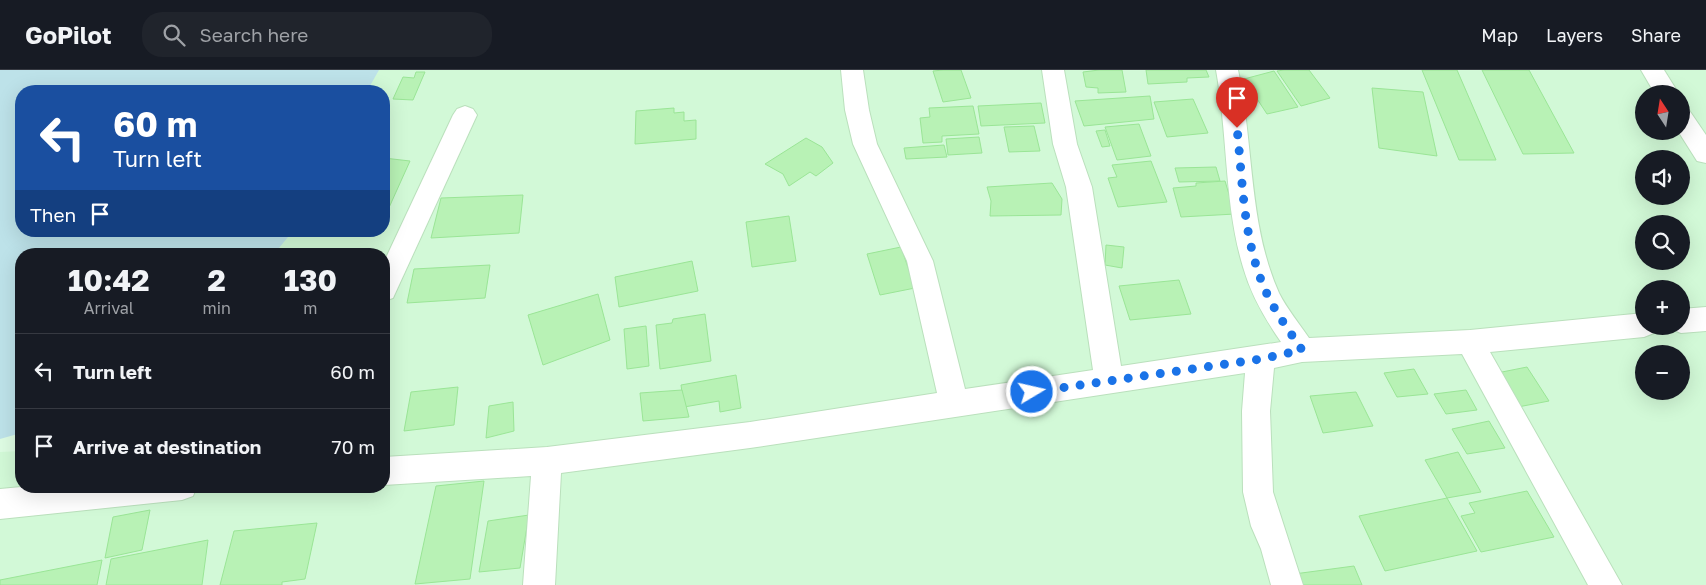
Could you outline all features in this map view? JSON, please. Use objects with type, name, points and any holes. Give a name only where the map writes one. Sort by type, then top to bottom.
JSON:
[{"type":"street","points":[[852,70],[857,110],[865,144],[920,261],[954,404]]},
{"type":"street","points":[[1053,70],[1060,128],[1079,187],[1109,380]]},
{"type":"street","points":[[1227,70],[1236,111],[1245,214],[1252,250],[1267,295],[1302,350]]},
{"type":"street","points":[[1652,70],[1661,85]]},
{"type":"street","points":[[390,277],[465,115]]},
{"type":"street","points":[[1690,130],[1706,154]]},
{"type":"street","points":[[1690,320],[1706,318]]},
{"type":"street","points":[[390,471],[547,461],[750,435],[1109,380],[1261,359],[1302,350],[1470,342],[1635,326]]},
{"type":"street","points":[[1470,342],[1606,585]]},
{"type":"street","points":[[1261,359],[1256,411],[1258,492],[1262,511],[1277,549],[1287,585]]},
{"type":"street","points":[[539,585],[547,461]]},
{"type":"street","points":[[0,526],[12,502],[108,493]]},
{"type":"shaded area","points":[[0,70],[379,70],[370,85],[15,85],[15,237],[288,237],[279,248],[15,248],[15,435],[0,439]]},
{"type":"shaded area","points":[[299,70],[1706,70],[1706,585],[0,585],[0,452],[15,451],[15,493],[390,493],[390,248],[222,248],[226,237],[390,237],[390,85],[293,85]]},
{"type":"building","points":[[961,70],[971,98],[943,102],[933,71]]},
{"type":"building","points":[[1122,70],[1126,92],[1098,93],[1098,88],[1086,87],[1083,72]]},
{"type":"building","points":[[1146,70],[1206,70],[1209,77],[1187,78],[1187,82],[1148,84]]},
{"type":"building","points":[[1309,70],[1330,98],[1301,106],[1277,71]]},
{"type":"building","points":[[1422,70],[1457,70],[1496,160],[1459,160]]},
{"type":"building","points":[[1482,70],[1529,70],[1574,153],[1523,154]]},
{"type":"building","points":[[1274,71],[1298,107],[1267,114],[1244,79]]},
{"type":"building","points":[[416,72],[425,72],[413,100],[393,99],[403,77],[414,78]]},
{"type":"building","points":[[1372,88],[1423,92],[1437,156],[1379,148]]},
{"type":"building","points":[[1150,96],[1154,119],[1084,126],[1075,101]]},
{"type":"building","points":[[1193,99],[1208,133],[1167,137],[1154,102]]},
{"type":"building","points":[[1041,103],[1045,123],[981,126],[978,106]]},
{"type":"building","points":[[973,106],[979,134],[942,136],[942,142],[923,143],[920,118],[930,117],[929,108]]},
{"type":"building","points":[[674,108],[674,113],[684,112],[684,121],[696,120],[696,139],[635,144],[636,111]]},
{"type":"building","points":[[1139,124],[1151,156],[1117,160],[1105,127]]},
{"type":"building","points":[[1034,126],[1040,151],[1009,152],[1004,127]]},
{"type":"building","points":[[1105,130],[1110,146],[1102,147],[1096,131]]},
{"type":"building","points":[[979,137],[982,153],[948,155],[946,139]]},
{"type":"building","points":[[806,138],[822,147],[833,163],[816,176],[810,172],[789,186],[783,174],[765,164]]},
{"type":"building","points":[[944,145],[947,157],[906,159],[904,148]]},
{"type":"building","points":[[390,159],[410,161],[390,205]]},
{"type":"building","points":[[1151,161],[1167,202],[1118,207],[1108,178],[1117,177],[1112,165]]},
{"type":"building","points":[[1216,167],[1220,181],[1179,182],[1175,168]]},
{"type":"building","points":[[1225,181],[1235,214],[1181,217],[1173,188],[1196,186],[1196,183]]},
{"type":"building","points":[[1052,183],[1062,199],[1061,215],[990,216],[991,201],[987,187]]},
{"type":"building","points":[[523,195],[519,233],[431,238],[441,198]]},
{"type":"building","points":[[789,216],[796,261],[752,267],[746,222]]},
{"type":"building","points":[[1106,245],[1124,247],[1122,268],[1105,265]]},
{"type":"building","points":[[901,247],[915,288],[880,295],[867,254]]},
{"type":"building","points":[[692,261],[698,291],[619,307],[615,277]]},
{"type":"building","points":[[490,265],[485,298],[407,303],[414,269]]},
{"type":"building","points":[[1179,280],[1191,314],[1130,320],[1119,286]]},
{"type":"building","points":[[598,294],[610,340],[543,365],[528,315]]},
{"type":"building","points":[[705,314],[711,361],[660,369],[656,325],[672,323],[673,319]]},
{"type":"building","points":[[646,326],[649,366],[627,369],[624,329]]},
{"type":"building","points":[[1527,367],[1549,401],[1518,407],[1497,373]]},
{"type":"building","points":[[1414,369],[1428,394],[1397,397],[1384,373]]},
{"type":"building","points":[[736,375],[741,408],[720,412],[719,401],[684,407],[681,385]]},
{"type":"building","points":[[458,387],[454,425],[404,431],[411,392]]},
{"type":"building","points":[[682,390],[689,417],[643,421],[640,393]]},
{"type":"building","points":[[1466,390],[1477,410],[1446,414],[1434,394]]},
{"type":"building","points":[[1356,392],[1373,426],[1323,433],[1310,396]]},
{"type":"building","points":[[513,402],[514,431],[486,438],[489,406]]},
{"type":"building","points":[[1489,421],[1505,448],[1467,454],[1452,429]]},
{"type":"building","points":[[1458,452],[1481,492],[1447,498],[1425,460]]},
{"type":"building","points":[[484,481],[470,579],[415,584],[436,486]]},
{"type":"building","points":[[1527,491],[1554,537],[1481,552],[1461,516],[1475,513],[1469,503]]},
{"type":"building","points":[[1447,498],[1477,551],[1385,571],[1359,516]]},
{"type":"building","points":[[150,510],[142,550],[105,558],[113,517]]},
{"type":"building","points":[[529,515],[520,568],[479,572],[488,521]]},
{"type":"building","points":[[317,523],[305,579],[282,582],[282,585],[220,585],[234,531]]},
{"type":"building","points":[[208,540],[202,585],[106,585],[111,559]]},
{"type":"building","points":[[102,560],[97,585],[0,585],[0,580]]},
{"type":"building","points":[[1354,566],[1362,585],[1298,585],[1294,574]]},
{"type":"route","points":[[1032,392],[1261,359],[1302,350],[1267,295],[1252,250],[1245,214],[1237,128]]}]
